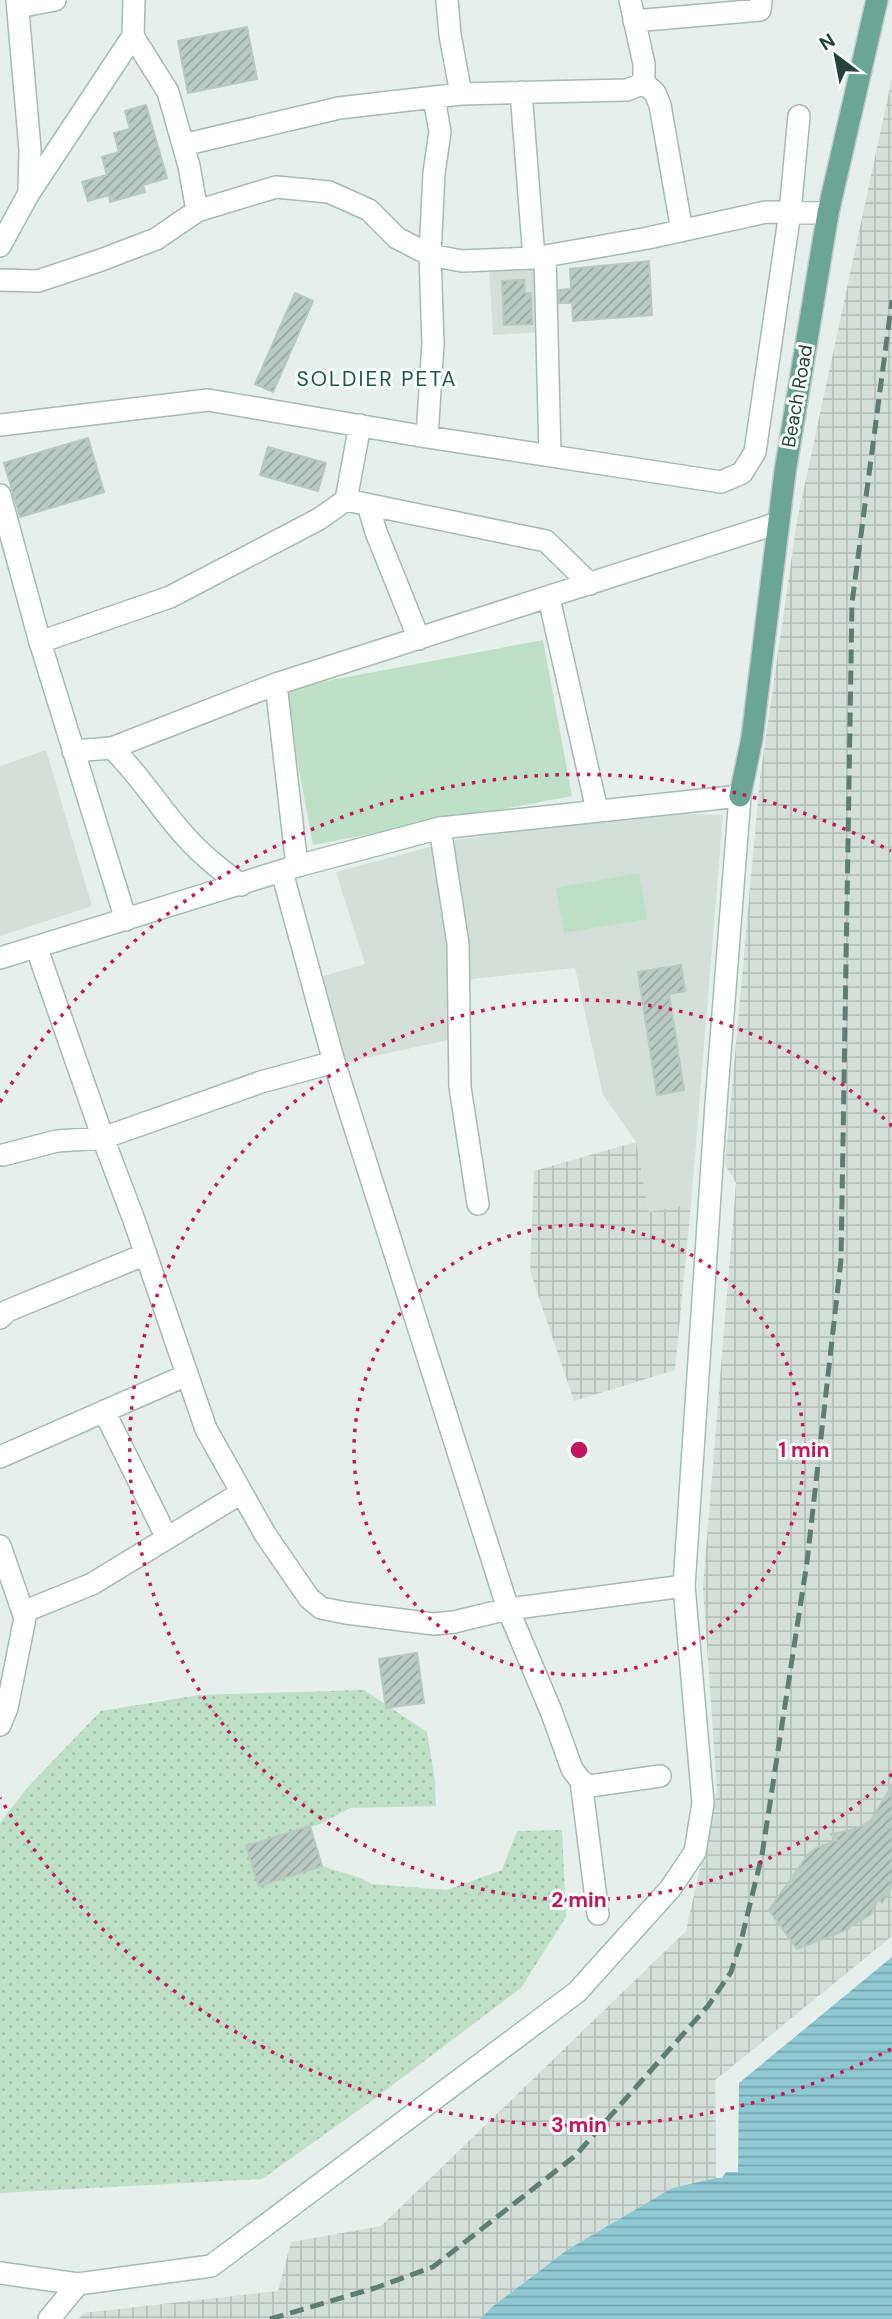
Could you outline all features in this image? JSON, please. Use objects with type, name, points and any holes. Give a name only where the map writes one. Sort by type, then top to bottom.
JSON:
[{"type":"main road","name":"Beach Road","points":[[740,796],[752,738],[785,471],[828,213],[877,0]]},
{"type":"street","points":[[29,193],[30,149],[17,3],[55,0]]},
{"type":"street","points":[[0,246],[8,218],[29,193],[133,36],[134,0]]},
{"type":"street","points":[[447,0],[450,35],[461,94]]},
{"type":"street","points":[[682,230],[660,105],[655,93],[644,83],[644,64],[632,11],[760,10],[761,0]]},
{"type":"street","points":[[133,36],[168,92],[190,166],[197,211]]},
{"type":"street","points":[[183,145],[339,108],[461,94],[627,90],[644,83]]},
{"type":"street","points":[[521,92],[539,257],[550,454]]},
{"type":"street","points":[[427,437],[433,343],[430,256],[434,173],[440,132],[434,98]]},
{"type":"street","points":[[0,425],[208,400],[721,482],[742,473],[755,452],[790,212],[799,116]]},
{"type":"street","points":[[0,280],[38,281],[101,260],[156,239],[197,211],[276,187],[329,191],[369,210],[397,238],[430,256],[462,261],[539,257],[766,212],[828,213]]},
{"type":"street","points":[[40,642],[170,597],[319,519],[346,500],[360,425]]},
{"type":"street","points":[[0,495],[40,642],[126,920]]},
{"type":"street","points":[[346,500],[546,541],[590,584]]},
{"type":"street","points":[[369,505],[376,532],[419,639]]},
{"type":"street","points":[[74,751],[113,748],[276,684],[778,523]]},
{"type":"street","points":[[549,598],[597,810]]},
{"type":"street","points":[[276,684],[289,869],[334,1062],[508,1609],[572,1769],[581,1781],[590,1786],[660,1776]]},
{"type":"street","points":[[113,748],[133,768],[204,856],[241,884]]},
{"type":"street","points":[[0,958],[289,869],[440,828],[740,796],[716,1104],[684,1586],[703,1803],[695,1852],[670,1889],[578,1992],[211,2266],[78,2284],[0,2273]]},
{"type":"street","points":[[440,828],[458,944],[460,1087],[478,1204]]},
{"type":"street","points":[[37,948],[206,1429],[265,1534],[309,1598],[321,1608],[433,1624],[454,1622],[508,1609],[684,1586]]},
{"type":"street","points":[[3,1154],[57,1140],[103,1138],[261,1082],[334,1062]]},
{"type":"street","points":[[0,1318],[7,1311],[146,1254]]},
{"type":"street","points":[[0,1457],[187,1375]]},
{"type":"street","points":[[104,1411],[167,1538]]},
{"type":"street","points":[[23,1612],[92,1584],[241,1493]]},
{"type":"street","points":[[0,1546],[25,1618],[7,1708],[0,1725]]},
{"type":"street","points":[[581,1781],[598,1914]]},
{"type":"street","points":[[49,2319],[78,2284]]},
{"type":"shaded area","points":[[892,78],[892,1936],[716,2080],[716,2178],[672,2188],[567,2250],[480,2319],[79,2319],[83,2313],[278,2291],[291,2242],[381,2226],[686,1931],[717,1792],[703,1587],[736,1183],[725,1165],[760,778],[797,521]]},
{"type":"shaded area","points":[[540,263],[542,332],[493,335],[489,267]]},
{"type":"shaded area","points":[[46,750],[92,906],[0,936],[0,766]]},
{"type":"shaded area","points":[[647,813],[723,815],[691,1204],[649,1212],[636,1142],[603,1095],[575,968],[471,979],[449,841]]},
{"type":"shaded area","points":[[437,845],[452,941],[448,1040],[343,1063],[320,977],[365,964],[336,872]]},
{"type":"shaded area","points":[[636,1142],[649,1212],[691,1204],[675,1370],[574,1401],[530,1271],[534,1171]]},
{"type":"green space","points":[[543,640],[572,796],[313,845],[284,689]]},
{"type":"green space","points":[[639,873],[647,919],[564,933],[556,888]]},
{"type":"green space","points":[[364,1690],[427,1732],[436,1806],[350,1808],[320,1824],[247,1846],[259,1886],[322,1866],[372,1884],[447,1890],[502,1870],[517,1831],[562,1830],[566,1917],[521,1988],[370,2102],[262,2179],[0,2193],[0,1823],[27,1788],[101,1711],[199,1695]]},
{"type":"water","points":[[892,1936],[892,2319],[480,2319],[567,2250],[672,2188],[716,2178],[715,2080]]},
{"type":"pier","points":[[892,1936],[892,1957],[739,2083],[738,2172],[726,2172],[722,2178],[716,2178],[715,2080]]},
{"type":"building","points":[[247,27],[257,79],[188,93],[178,41]]},
{"type":"building","points":[[146,105],[167,178],[143,185],[145,192],[110,202],[109,195],[88,201],[82,182],[107,175],[102,157],[119,152],[114,133],[130,129],[125,111]]},
{"type":"building","points":[[649,261],[652,315],[573,321],[572,303],[559,303],[559,290],[571,289],[570,269]]},
{"type":"building","points":[[524,280],[525,293],[531,293],[532,324],[504,325],[502,281]]},
{"type":"building","points":[[295,293],[313,301],[273,392],[255,384]]},
{"type":"building","points":[[88,438],[104,492],[20,517],[4,463]]},
{"type":"building","points":[[268,447],[326,463],[318,491],[260,475]]},
{"type":"building","points":[[681,965],[685,991],[669,994],[684,1090],[657,1095],[638,972]]},
{"type":"building","points":[[417,1653],[424,1703],[386,1708],[379,1659]]},
{"type":"building","points":[[892,1786],[892,1886],[882,1903],[878,1899],[871,1914],[843,1931],[797,1949],[769,1910],[807,1856],[816,1848],[837,1840],[831,1834],[856,1829],[871,1820]]},
{"type":"building","points":[[310,1826],[322,1866],[259,1886],[246,1846]]},
{"type":"railway","points":[[270,2319],[375,2288],[433,2267],[575,2156],[708,2006],[731,1972],[742,1937],[762,1855],[807,1562],[841,1260],[852,603],[892,300]]},
{"type":"district","name":"SOLDIER PETA","points":[[377,379]]}]
